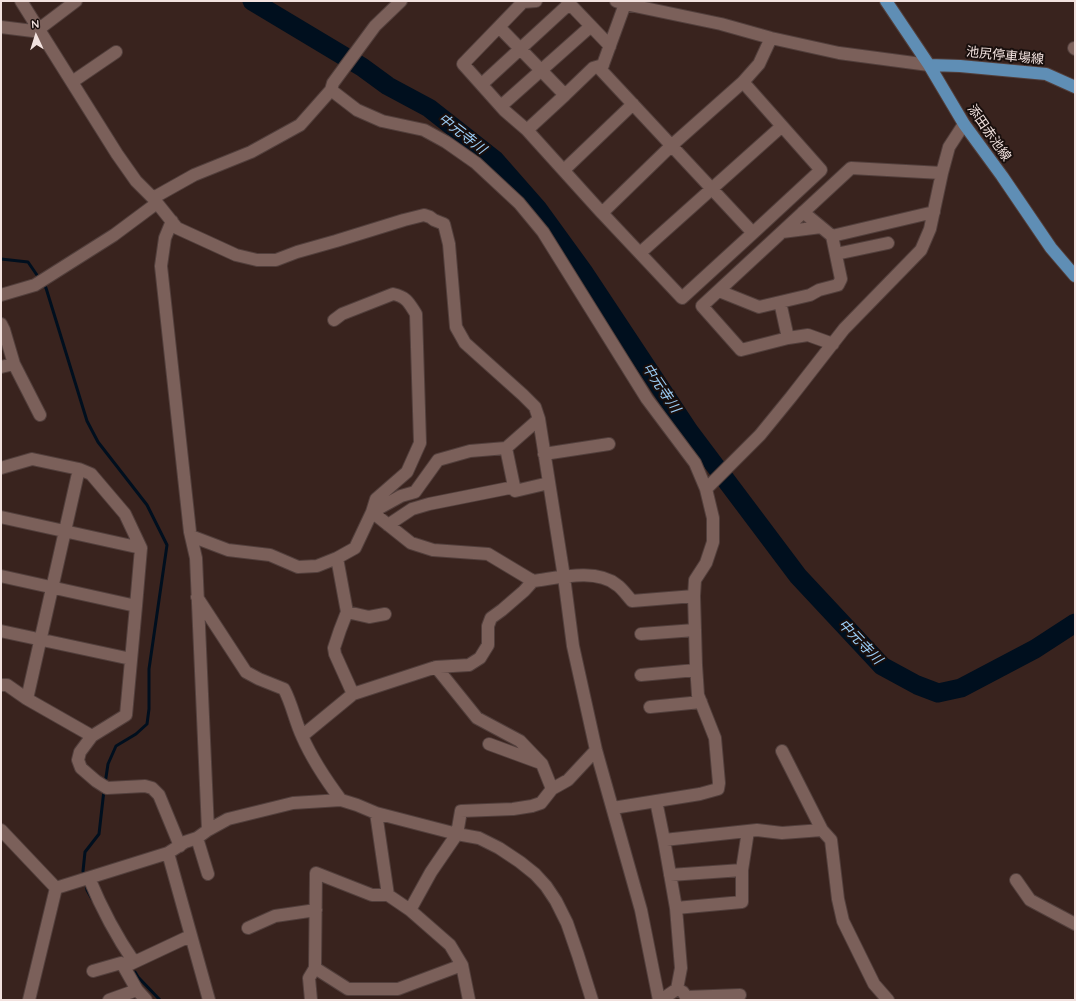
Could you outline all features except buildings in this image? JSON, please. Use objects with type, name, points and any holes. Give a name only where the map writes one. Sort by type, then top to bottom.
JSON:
[{"type":"main road","name":"添田赤池線","points":[[886,1],[929,65],[964,124],[1002,176],[1051,248],[1075,276]]},
{"type":"main road","name":"池尻停車場線","points":[[929,65],[960,66],[1046,74],[1075,87]]},
{"type":"street","points":[[21,1],[117,154],[136,181],[155,200],[177,228],[236,255],[257,260],[276,260],[297,252],[424,215],[430,216],[434,220],[444,224],[449,244],[456,327],[465,344],[535,407],[539,420],[564,577],[573,646],[596,750],[641,910],[660,1000],[677,989],[681,968],[676,908],[656,801]]},
{"type":"street","points":[[1,27],[40,30],[76,1]]},
{"type":"street","points":[[1,295],[36,285],[114,235],[155,200],[194,175],[250,152],[300,126],[332,86],[375,26],[401,1]]},
{"type":"street","points":[[536,1],[523,2],[463,64],[501,106],[527,130],[682,298],[821,170],[743,82]]},
{"type":"street","points":[[482,84],[568,2],[610,46]]},
{"type":"street","points":[[753,233],[601,70],[610,46],[620,2],[721,24],[771,38],[839,53],[929,65]]},
{"type":"street","points":[[501,106],[591,26]]},
{"type":"street","points":[[499,27],[565,95]]},
{"type":"street","points":[[602,213],[671,146],[743,82],[759,64],[771,38]]},
{"type":"street","points":[[72,82],[116,52]]},
{"type":"street","points":[[527,130],[593,68],[603,65]]},
{"type":"street","points":[[332,86],[357,110],[382,121],[424,130],[446,142],[476,163],[519,203],[543,232],[647,399],[710,485],[713,518],[713,542],[706,563],[695,580],[694,596],[698,695],[715,738],[719,783],[718,790],[613,808]]},
{"type":"street","points":[[564,170],[633,104]]},
{"type":"street","points":[[710,485],[760,435],[792,397],[844,329],[921,250],[930,229],[949,147],[964,124]]},
{"type":"street","points":[[640,253],[782,126]]},
{"type":"street","points":[[833,344],[808,335],[788,338],[741,350],[702,306],[851,168],[942,173]]},
{"type":"street","points":[[702,280],[717,293],[759,307],[810,295],[820,290],[838,285],[841,279],[832,236],[821,227],[792,197]]},
{"type":"street","points":[[832,236],[934,212]]},
{"type":"street","points":[[172,221],[165,238],[161,266],[172,376],[191,536],[196,558],[208,830]]},
{"type":"street","points":[[782,232],[821,227]]},
{"type":"street","points":[[836,254],[888,243]]},
{"type":"street","points":[[191,536],[228,550],[270,555],[298,567],[317,566],[338,558],[355,548],[372,512],[376,499],[407,472],[420,443],[416,314],[408,301],[401,296],[393,294],[342,314],[334,320]]},
{"type":"street","points":[[780,302],[788,338]]},
{"type":"street","points":[[1,324],[14,364],[40,415]]},
{"type":"street","points":[[1,367],[14,364]]},
{"type":"street","points":[[372,512],[401,496],[415,492],[438,460],[470,451],[506,448],[539,420]]},
{"type":"street","points":[[544,454],[609,444]]},
{"type":"street","points":[[506,448],[514,488]]},
{"type":"street","points":[[1,468],[32,459],[79,469],[91,474],[125,514],[141,548],[126,715],[92,736],[80,752],[78,760],[81,768],[107,788],[145,786],[152,788],[159,795],[180,846]]},
{"type":"street","points":[[27,699],[79,469]]},
{"type":"street","points":[[388,525],[412,509],[429,504],[514,488],[515,491],[549,483]]},
{"type":"street","points":[[372,512],[411,543],[433,550],[488,554],[533,581],[587,574],[606,579],[617,585],[632,601],[694,596]]},
{"type":"street","points":[[1,517],[141,548]]},
{"type":"street","points":[[338,558],[347,612],[334,648],[335,654],[353,694]]},
{"type":"street","points":[[1,576],[136,606]]},
{"type":"street","points":[[302,736],[353,694],[436,667],[469,665],[480,658],[488,646],[488,626],[491,618],[524,591],[533,581]]},
{"type":"street","points":[[197,597],[246,672],[284,689],[290,699],[302,736],[322,775],[341,800]]},
{"type":"street","points":[[347,612],[369,617],[385,614]]},
{"type":"street","points":[[641,634],[695,630]]},
{"type":"street","points":[[1,631],[131,659]]},
{"type":"street","points":[[436,667],[477,718],[520,741],[542,764],[552,789]]},
{"type":"street","points":[[641,675],[696,670]]},
{"type":"street","points":[[1,685],[7,685],[27,699],[92,736]]},
{"type":"street","points":[[650,707],[701,702]]},
{"type":"street","points":[[489,744],[542,764]]},
{"type":"street","points":[[410,910],[431,872],[457,834],[461,811],[513,809],[541,803],[552,789],[568,780],[596,750]]},
{"type":"street","points":[[782,751],[822,830],[831,840],[838,899],[843,922],[874,984],[888,1000]]},
{"type":"street","points":[[56,888],[168,853],[197,838],[228,819],[293,803],[341,800],[376,813],[457,834],[479,838],[499,848],[535,874],[546,886],[556,901],[567,923],[592,1000]]},
{"type":"street","points":[[376,813],[388,894]]},
{"type":"street","points":[[1,830],[56,888]]},
{"type":"street","points":[[664,840],[757,830],[782,833],[822,830]]},
{"type":"street","points":[[676,908],[742,902],[742,870],[748,831]]},
{"type":"street","points":[[197,838],[208,874]]},
{"type":"street","points":[[168,853],[209,1000]]},
{"type":"street","points":[[670,875],[742,870]]},
{"type":"street","points":[[311,1000],[309,978],[315,968],[316,873],[372,895],[388,894],[410,910],[450,945],[462,965],[469,1000]]},
{"type":"street","points":[[89,878],[126,951],[137,990],[146,1000]]},
{"type":"street","points":[[1016,880],[1030,900],[1075,924]]},
{"type":"street","points":[[29,1000],[56,888]]},
{"type":"street","points":[[248,928],[275,916],[316,910]]},
{"type":"street","points":[[93,971],[120,963],[129,964],[190,936]]},
{"type":"street","points":[[315,968],[348,989],[398,989],[462,965]]},
{"type":"street","points":[[677,989],[686,997],[740,995]]},
{"type":"street","points":[[109,1000],[137,990]]},
{"type":"waterway","name":"中元寺川","points":[[252,1],[362,67],[388,86],[429,108],[495,160],[538,209],[583,271],[689,431],[798,576],[882,666],[917,685],[938,693],[961,688],[1035,649],[1075,623]]},
{"type":"waterway","points":[[1,259],[28,262],[39,278]]},
{"type":"waterway","points":[[42,283],[46,288],[87,421],[98,442],[147,505],[167,545],[149,669],[149,709],[147,724],[136,734],[116,746],[108,764],[105,784]]},
{"type":"waterway","points":[[84,877],[83,871],[85,852],[99,834],[104,790]]},
{"type":"waterway","points":[[86,884],[87,890],[92,899]]},
{"type":"waterway","points":[[135,972],[160,1000]]}]
